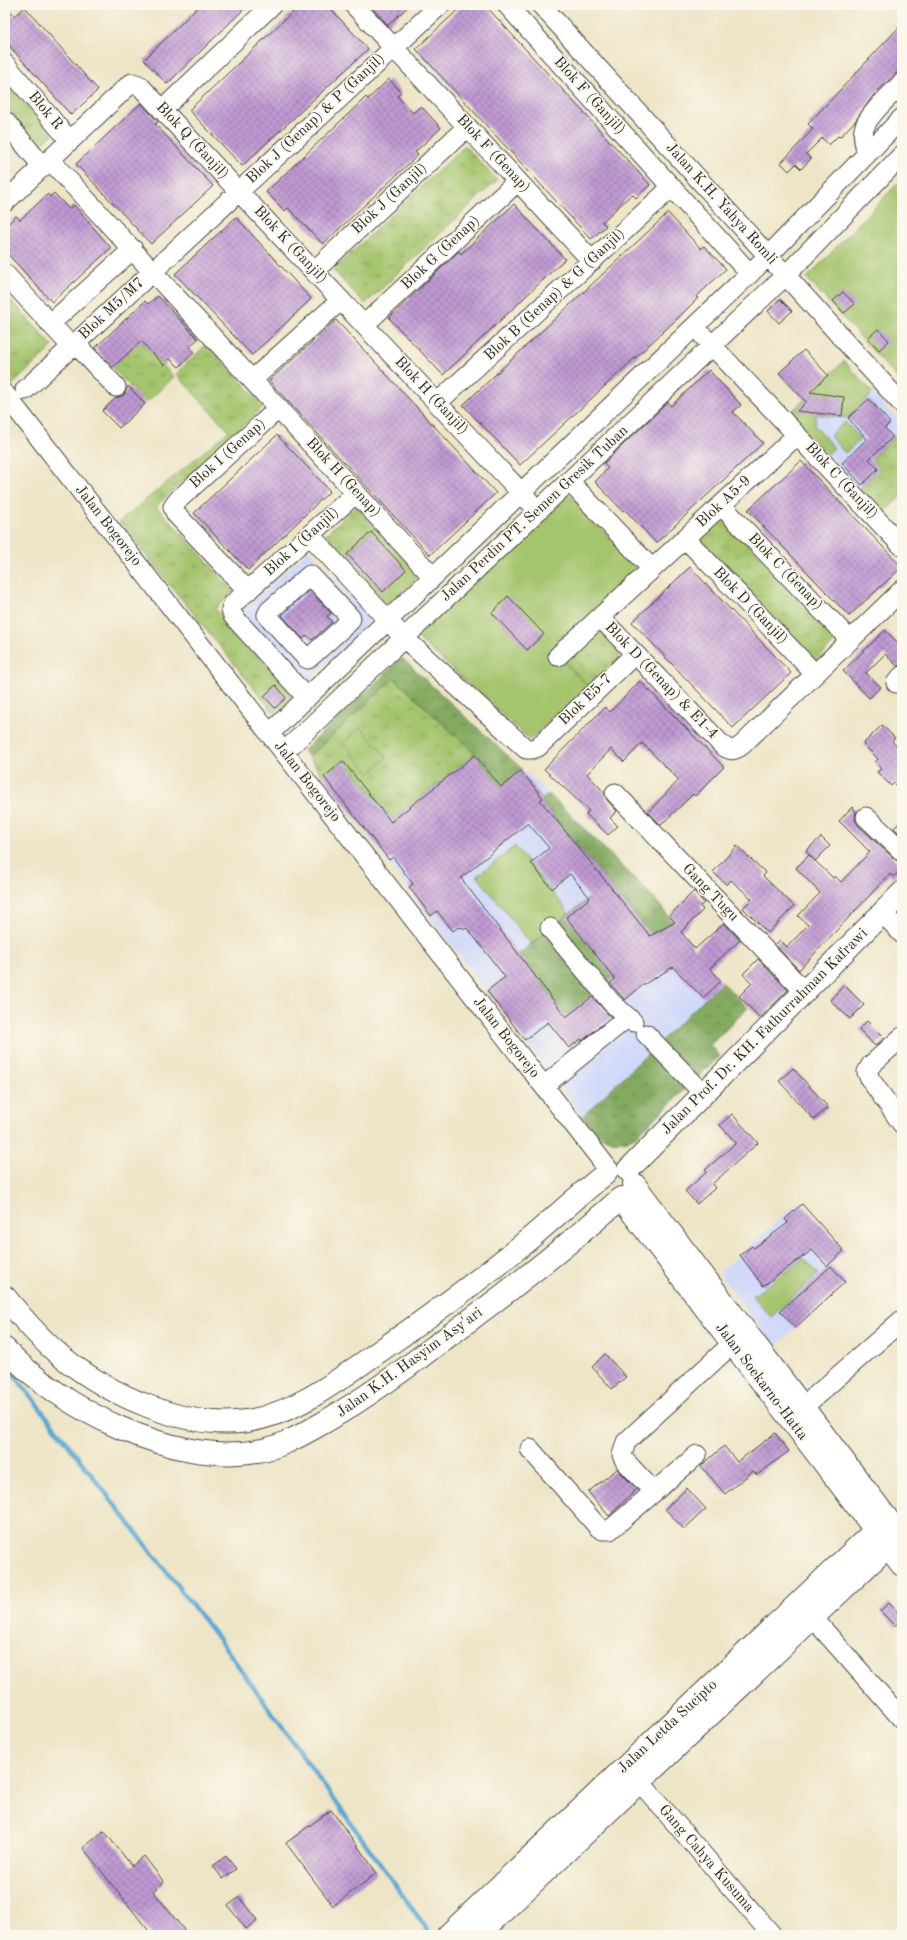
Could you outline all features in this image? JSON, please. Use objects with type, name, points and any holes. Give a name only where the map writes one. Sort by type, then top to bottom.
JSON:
[{"type":"main road","name":"Jalan Prof. Dr. KH. Fathurrahman Kafrawi","points":[[619,1179],[902,894]]},
{"type":"main road","name":"Jalan Soekarno-Hatta","points":[[619,1179],[730,1331],[890,1534]]},
{"type":"main road","name":"Jalan K.H. Hasyim Asy'ari","points":[[5,1297],[32,1328],[61,1356],[100,1383],[145,1404],[189,1417],[210,1421],[234,1422],[258,1419],[274,1414],[304,1400],[349,1373],[470,1287],[529,1239],[619,1179]]},
{"type":"main road","name":"Jalan K.H. Hasyim Asy'ari","points":[[5,1349],[30,1373],[64,1398],[99,1418],[133,1433],[178,1446],[226,1453],[257,1451],[282,1444],[300,1436],[332,1418],[396,1375],[554,1256],[619,1179]]},
{"type":"main road","name":"Jalan Soekarno-Hatta","points":[[730,1331],[803,1407],[890,1534],[902,1565]]},
{"type":"main road","points":[[133,1433],[145,1404]]},
{"type":"main road","name":"Jalan Letda Sucipto","points":[[448,1935],[528,1873],[640,1782],[813,1618],[890,1534]]},
{"type":"main road","name":"Jalan Letda Sucipto","points":[[478,1935],[528,1873],[890,1534]]},
{"type":"street","points":[[162,110],[272,5]]},
{"type":"street","name":"Blok F (Genap)","points":[[354,5],[592,261]]},
{"type":"street","name":"Blok J (Genap) & P (Ganjil)","points":[[153,271],[440,5]]},
{"type":"street","name":"Blok F (Ganjil)","points":[[507,5],[672,187],[744,280],[756,304]]},
{"type":"street","name":"Jalan K.H. Yahya Romli","points":[[541,5],[902,404]]},
{"type":"street","name":"Blok R","points":[[5,64],[70,141]]},
{"type":"street","points":[[866,154],[863,134],[865,126],[870,117],[902,83]]},
{"type":"street","name":"Blok Q (Ganjil)","points":[[70,141],[131,84],[139,85],[239,191]]},
{"type":"street","name":"Blok H (Genap)","points":[[5,121],[133,249],[433,577]]},
{"type":"street","name":"Jalan Perdin PT. Semen Gresik Tuban","points":[[269,734],[744,280],[866,154],[901,122]]},
{"type":"street","name":"Blok J (Ganjil)","points":[[314,271],[467,127]]},
{"type":"street","points":[[5,202],[70,141]]},
{"type":"street","name":"Jalan Perdin PT. Semen Gresik Tuban","points":[[284,752],[756,304],[809,252],[902,155]]},
{"type":"street","name":"Blok G (Genap)","points":[[364,325],[518,181]]},
{"type":"street","name":"Blok B (Genap) & G (Ganjil)","points":[[438,403],[672,187]]},
{"type":"street","name":"Blok K (Ganjil)","points":[[239,191],[340,300]]},
{"type":"street","points":[[790,234],[809,252]]},
{"type":"street","points":[[50,324],[133,249]]},
{"type":"street","name":"Blok M5/M7","points":[[25,390],[153,271]]},
{"type":"street","points":[[5,274],[50,324],[116,387]]},
{"type":"street","points":[[252,380],[340,300]]},
{"type":"street","name":"Blok H (Ganjil)","points":[[340,300],[538,510]]},
{"type":"street","name":"Blok C (Ganjil)","points":[[695,327],[902,546]]},
{"type":"street","name":"Jalan Bogorejo","points":[[5,394],[544,1086],[619,1179]]},
{"type":"street","name":"Blok I (Genap)","points":[[250,589],[174,512],[173,507],[178,500],[279,408]]},
{"type":"street","name":"Blok A5-9","points":[[558,656],[797,435]]},
{"type":"street","points":[[569,481],[652,568]]},
{"type":"street","name":"Blok I (Ganjil)","points":[[263,650],[231,612],[233,604],[356,492]]},
{"type":"street","name":"Blok C (Genap)","points":[[721,505],[850,640]]},
{"type":"street","points":[[310,535],[404,638]]},
{"type":"street","name":"Blok D (Ganjil)","points":[[685,538],[815,674]]},
{"type":"street","points":[[288,555],[307,576],[312,576],[336,600],[350,617],[350,621],[310,659],[306,658],[268,617],[268,613],[307,576]]},
{"type":"street","points":[[336,600],[332,594],[332,587],[345,573]]},
{"type":"street","points":[[250,589],[273,608]]},
{"type":"street","points":[[815,674],[902,590]]},
{"type":"street","name":"Blok D (Genap) & E1-4","points":[[600,617],[722,745],[730,750],[739,748],[815,674]]},
{"type":"street","points":[[346,625],[364,644]]},
{"type":"street","points":[[291,642],[283,638],[276,639],[263,650],[307,698]]},
{"type":"street","name":"Blok E5-7","points":[[404,638],[523,746],[530,749],[538,747],[635,654]]},
{"type":"street","points":[[316,653],[334,673]]},
{"type":"street","name":"Gang Tugu","points":[[615,793],[805,992]]},
{"type":"street","points":[[866,817],[902,851]]},
{"type":"street","points":[[883,913],[902,934]]},
{"type":"street","points":[[550,928],[611,1002],[636,1025],[704,1094]]},
{"type":"street","points":[[544,1086],[636,1025]]},
{"type":"street","points":[[902,1037],[871,1065],[867,1072],[870,1079],[902,1124]]},
{"type":"street","points":[[803,1407],[902,1320]]},
{"type":"street","points":[[654,1492],[625,1461],[622,1455],[623,1447],[628,1438],[730,1331]]},
{"type":"street","points":[[530,1449],[598,1527],[603,1530],[612,1529],[697,1455]]},
{"type":"street","points":[[813,1618],[902,1719]]},
{"type":"street","name":"Gang Cahya Kusuma","points":[[640,1782],[772,1935]]},
{"type":"shaded area","points":[[844,361],[902,425],[902,495],[883,513],[789,414]]},
{"type":"shaded area","points":[[308,550],[373,619],[306,682],[241,613]]},
{"type":"shaded area","points":[[402,658],[572,815],[652,896],[722,982],[748,1008],[710,1045],[720,1056],[642,1132],[631,1139],[613,1142],[601,1137],[592,1128],[303,751]]},
{"type":"shaded area","points":[[799,1201],[846,1251],[831,1265],[847,1282],[775,1347],[719,1273]]},
{"type":"green space","points":[[5,78],[53,134],[39,146],[5,107]]},
{"type":"green space","points":[[465,146],[497,180],[365,304],[333,270]]},
{"type":"green space","points":[[902,179],[902,383],[807,278]]},
{"type":"green space","points":[[5,294],[53,346],[11,386],[5,378]]},
{"type":"green space","points":[[140,341],[174,377],[146,403],[112,367]]},
{"type":"green space","points":[[207,344],[264,406],[156,506],[234,591],[215,609],[294,695],[274,713],[119,522],[229,431],[176,374]]},
{"type":"green space","points":[[844,361],[873,393],[847,418],[816,414],[815,426],[834,448],[827,454],[789,414]]},
{"type":"green space","points":[[845,422],[861,439],[845,453],[830,436]]},
{"type":"green space","points":[[902,430],[902,495],[883,513],[859,489],[880,469],[871,459]]},
{"type":"green space","points":[[567,492],[639,568],[558,656],[588,686],[530,740],[416,636]]},
{"type":"green space","points":[[356,506],[375,527],[342,558],[323,537]]},
{"type":"green space","points":[[723,517],[839,638],[814,662],[699,540]]},
{"type":"green space","points":[[375,527],[420,575],[387,606],[342,558]]},
{"type":"green space","points":[[598,629],[622,654],[588,686],[564,661]]},
{"type":"green space","points":[[402,658],[522,769],[501,787],[475,754],[394,678],[309,757],[303,751]]},
{"type":"green space","points":[[394,678],[475,754],[392,820],[344,760],[323,776],[309,757]]},
{"type":"green space","points":[[360,727],[387,757],[370,773],[343,743]]},
{"type":"green space","points":[[549,794],[652,896],[673,922],[651,935],[541,801]]},
{"type":"green space","points":[[515,846],[569,913],[531,944],[477,876]]},
{"type":"green space","points":[[589,898],[630,949],[627,966],[566,1016],[519,954]]},
{"type":"green space","points":[[722,982],[748,1008],[710,1045],[720,1056],[635,1137],[626,1141],[612,1141],[605,1138],[593,1129],[582,1117]]},
{"type":"green space","points":[[804,1258],[818,1274],[771,1317],[753,1296]]},
{"type":"building","points":[[5,5],[15,16],[25,7],[98,90],[71,115],[5,41]]},
{"type":"building","points":[[200,5],[248,5],[167,84],[144,60]]},
{"type":"building","points":[[300,5],[327,5],[368,49],[242,166],[189,110]]},
{"type":"building","points":[[369,5],[410,5],[388,25]]},
{"type":"building","points":[[463,5],[485,5],[650,185],[636,198],[632,194],[602,222],[606,226],[591,239],[416,49]]},
{"type":"building","points":[[902,24],[902,70],[894,75],[872,97],[856,120],[840,137],[838,136],[829,145],[822,138],[806,154],[811,159],[801,169],[796,164],[789,171],[781,163],[813,129],[808,124]]},
{"type":"building","points":[[389,79],[401,92],[397,96],[413,113],[421,106],[441,128],[415,152],[418,155],[323,244],[288,208],[285,211],[266,192],[366,97],[368,99]]},
{"type":"building","points":[[141,103],[158,122],[155,124],[213,186],[151,244],[76,164]]},
{"type":"building","points":[[54,193],[69,209],[74,205],[111,248],[52,302],[5,251],[5,227],[16,216],[20,220],[48,194],[50,197]]},
{"type":"building","points":[[514,204],[565,259],[443,375],[389,318],[459,251],[461,254]]},
{"type":"building","points":[[668,213],[701,249],[704,246],[726,269],[696,297],[698,298],[679,317],[520,465],[463,405]]},
{"type":"building","points":[[236,217],[311,299],[252,355],[175,274]]},
{"type":"building","points":[[843,292],[855,304],[844,313],[833,301]]},
{"type":"building","points":[[158,296],[198,339],[189,347],[194,353],[179,367],[170,359],[164,365],[141,341],[113,367],[95,348],[145,301],[148,304]]},
{"type":"building","points":[[780,299],[792,311],[779,323],[768,311]]},
{"type":"building","points":[[336,320],[496,493],[430,555],[269,381]]},
{"type":"building","points":[[878,329],[889,341],[879,350],[868,338]]},
{"type":"building","points":[[804,350],[828,375],[810,392],[844,397],[842,416],[797,411],[806,402],[779,373]]},
{"type":"building","points":[[709,370],[741,405],[733,412],[763,443],[656,543],[625,510],[623,511],[595,482],[608,468],[604,463],[668,402],[671,406]]},
{"type":"building","points":[[128,386],[145,404],[119,428],[102,411],[116,398],[124,395]]},
{"type":"building","points":[[869,399],[890,423],[885,428],[893,437],[869,459],[878,469],[862,485],[842,463],[867,439],[848,418]]},
{"type":"building","points":[[277,435],[330,491],[248,570],[194,513]]},
{"type":"building","points":[[801,461],[902,567],[849,616],[748,510]]},
{"type":"building","points":[[371,532],[406,570],[383,592],[347,554]]},
{"type":"building","points":[[690,567],[791,673],[733,728],[632,622]]},
{"type":"building","points":[[309,590],[331,613],[327,616],[332,622],[312,640],[307,635],[303,639],[282,615]]},
{"type":"building","points":[[508,596],[544,634],[527,650],[492,613]]},
{"type":"building","points":[[885,630],[902,647],[902,665],[897,666],[885,654],[866,673],[881,687],[869,698],[843,671]]},
{"type":"building","points":[[640,681],[724,767],[695,796],[693,794],[661,825],[648,812],[679,780],[642,743],[624,762],[611,749],[587,774],[604,792],[607,800],[617,811],[610,818],[618,826],[608,835],[586,814],[589,811],[544,769],[605,707],[610,712]]},
{"type":"building","points":[[276,685],[286,698],[275,708],[264,696]]},
{"type":"building","points":[[882,725],[895,738],[892,741],[902,752],[902,791],[894,783],[891,786],[877,772],[881,769],[875,762],[878,759],[863,744]]},
{"type":"building","points":[[475,755],[501,787],[521,771],[543,798],[540,800],[650,936],[675,922],[669,916],[694,891],[704,903],[700,906],[703,910],[681,932],[695,949],[724,923],[740,940],[710,968],[721,981],[703,998],[673,967],[643,985],[625,1000],[610,983],[615,979],[566,917],[590,898],[570,874],[552,889],[531,863],[549,848],[528,823],[461,878],[566,1017],[592,997],[611,1017],[582,1041],[581,1039],[569,1048],[548,1022],[525,1040],[487,991],[505,977],[468,929],[458,927],[453,931],[437,911],[431,916],[409,887],[413,884],[393,857],[389,860],[324,777],[343,761],[391,822]]},
{"type":"building","points":[[852,807],[856,812],[855,820],[858,825],[894,859],[902,862],[902,868],[893,877],[890,874],[799,970],[775,945],[780,940],[787,947],[808,925],[798,916],[820,893],[796,868],[809,855],[833,878],[835,876],[841,882],[870,852],[839,821]]},
{"type":"building","points":[[902,820],[902,836],[894,828]]},
{"type":"building","points":[[821,837],[830,846],[815,861],[806,851]]},
{"type":"building","points":[[737,846],[766,873],[763,876],[794,906],[768,933],[743,908],[752,899],[731,880],[727,885],[713,872]]},
{"type":"building","points":[[758,959],[788,990],[760,1018],[739,996],[752,983],[743,974]]},
{"type":"building","points":[[844,985],[864,1005],[850,1019],[830,1000]]},
{"type":"building","points":[[867,1021],[884,1038],[875,1046],[859,1029]]},
{"type":"building","points":[[793,1068],[828,1107],[814,1120],[779,1081]]},
{"type":"building","points":[[732,1114],[758,1143],[712,1184],[715,1188],[697,1204],[685,1191],[707,1172],[705,1170],[736,1143],[720,1125]]},
{"type":"building","points":[[802,1204],[844,1251],[827,1266],[812,1250],[763,1286],[740,1255],[752,1246],[754,1248],[788,1223],[785,1219]]},
{"type":"building","points":[[831,1266],[845,1282],[795,1328],[780,1311]]},
{"type":"building","points":[[605,1354],[626,1377],[612,1389],[592,1367]]},
{"type":"building","points":[[775,1433],[789,1451],[757,1475],[753,1471],[725,1494],[701,1466],[724,1446],[737,1462]]},
{"type":"building","points":[[617,1469],[637,1489],[609,1516],[588,1492]]},
{"type":"building","points":[[687,1488],[706,1509],[684,1529],[665,1509]]},
{"type":"building","points":[[889,1603],[902,1617],[902,1619],[895,1626],[880,1611]]},
{"type":"building","points":[[331,1810],[377,1873],[333,1906],[286,1843]]},
{"type":"building","points":[[104,1831],[132,1866],[144,1856],[164,1882],[153,1891],[188,1935],[152,1935],[83,1848]]},
{"type":"building","points":[[226,1856],[236,1869],[223,1879],[213,1866]]},
{"type":"building","points":[[239,1897],[257,1920],[246,1929],[228,1906]]},
{"type":"waterway","points":[[5,1363],[224,1646],[431,1935]]}]
